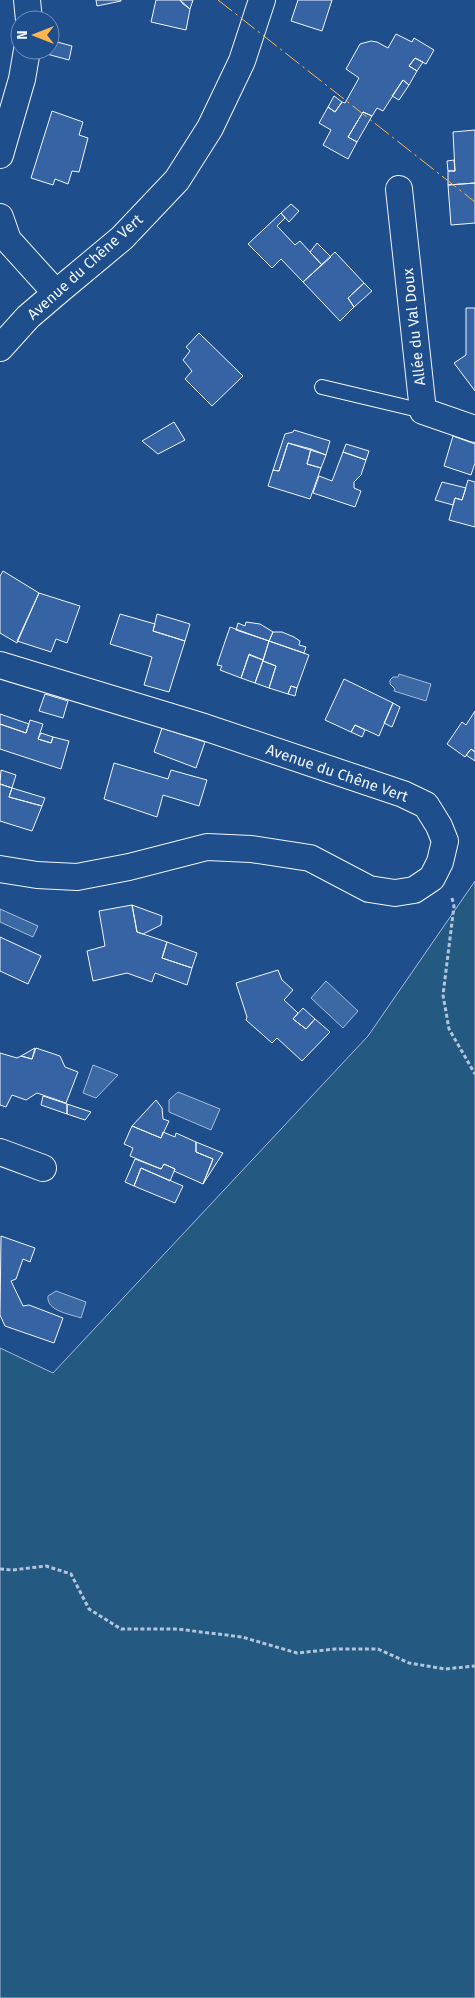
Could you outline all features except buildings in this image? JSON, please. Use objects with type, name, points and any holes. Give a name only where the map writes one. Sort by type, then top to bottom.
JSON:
[{"type":"street","name":"Avenue du Chêne Vert","points":[[0,348],[28,318],[122,238],[177,180],[210,128],[242,61],[262,0]]},
{"type":"street","points":[[0,155],[22,79],[25,60]]},
{"type":"street","name":"Allée du Val Doux","points":[[399,189],[423,412]]},
{"type":"street","points":[[0,217],[8,240],[56,293]]},
{"type":"street","points":[[423,412],[475,429]]},
{"type":"street","name":"Avenue du Chêne Vert","points":[[0,665],[204,727],[403,794],[426,805],[439,826],[445,841],[440,862],[432,878]]},
{"type":"street","points":[[0,869],[37,875],[77,877],[129,867],[207,847],[251,849],[310,858],[369,889],[386,892],[395,893],[414,890],[432,878]]},
{"type":"street","points":[[0,1152],[43,1168]]},
{"type":"lane","points":[[322,387],[423,412]]},
{"type":"path","points":[[432,878],[450,888],[454,906],[443,995],[449,1029],[475,1074]]},
{"type":"path","points":[[0,1569],[12,1570],[46,1566],[72,1574],[89,1609],[121,1629],[177,1629],[242,1637],[297,1653],[335,1649],[378,1649],[409,1663],[445,1669],[475,1666]]},
{"type":"shaded area","points":[[399,674],[431,684],[426,701],[394,691],[395,689],[390,684],[390,680],[393,677],[398,677]]},
{"type":"shaded area","points":[[475,881],[475,1998],[0,1998],[0,1348],[53,1373],[368,1036]]},
{"type":"shaded area","points":[[0,909],[38,926],[33,937],[0,922]]},
{"type":"shaded area","points":[[326,981],[358,1011],[343,1028],[311,998]]},
{"type":"shaded area","points":[[93,1065],[118,1075],[96,1098],[83,1093]]},
{"type":"shaded area","points":[[178,1092],[220,1109],[211,1130],[169,1112],[169,1100]]},
{"type":"shaded area","points":[[56,1291],[86,1302],[81,1318],[60,1311],[51,1305],[48,1301],[48,1296]]},
{"type":"power","points":[[218,0],[475,202]]}]
